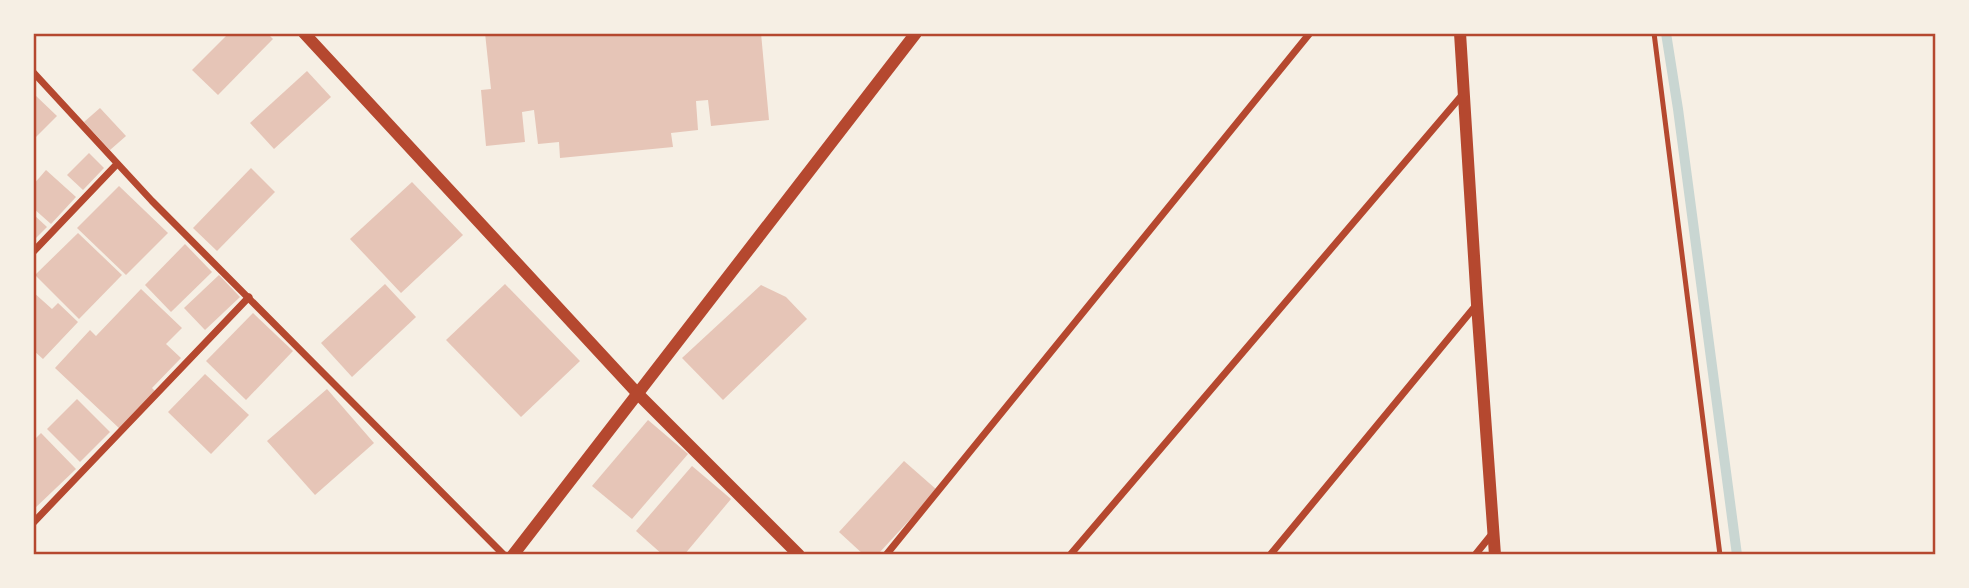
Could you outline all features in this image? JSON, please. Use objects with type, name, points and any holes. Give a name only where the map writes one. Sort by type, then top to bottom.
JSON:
[{"type":"street","points":[[304,33],[638,394],[799,555]]},
{"type":"street","points":[[513,555],[916,33]]},
{"type":"street","points":[[886,555],[1310,33]]},
{"type":"street","points":[[1460,33],[1495,555]]},
{"type":"street","points":[[33,72],[117,164],[505,555]]},
{"type":"street","points":[[1070,555],[1463,94]]},
{"type":"street","points":[[33,252],[117,164]]},
{"type":"street","points":[[33,523],[249,297]]},
{"type":"street","points":[[1270,555],[1477,304]]},
{"type":"street","points":[[1475,555],[1493,533]]},
{"type":"lane","points":[[1654,33],[1720,555]]},
{"type":"building","points":[[229,33],[267,33],[273,39],[218,95],[192,70]]},
{"type":"building","points":[[485,33],[761,33],[769,120],[711,126],[708,100],[696,101],[698,130],[671,133],[673,147],[560,158],[559,142],[538,144],[534,110],[522,112],[525,142],[486,146],[481,90],[491,89]]},
{"type":"building","points":[[307,71],[331,97],[274,149],[250,123]]},
{"type":"building","points":[[35,95],[57,116],[33,140],[33,97]]},
{"type":"building","points":[[100,108],[126,136],[110,150],[84,122]]},
{"type":"building","points":[[89,153],[104,168],[83,190],[67,175]]},
{"type":"building","points":[[251,168],[275,192],[217,251],[193,228]]},
{"type":"building","points":[[46,170],[76,197],[51,224],[33,208],[33,185]]},
{"type":"building","points":[[412,182],[463,235],[401,293],[350,239]]},
{"type":"building","points":[[119,186],[168,233],[126,275],[77,228]]},
{"type":"building","points":[[33,214],[47,227],[33,241]]},
{"type":"building","points":[[78,233],[122,275],[79,319],[35,275]]},
{"type":"building","points":[[185,244],[212,272],[171,312],[145,285]]},
{"type":"building","points":[[219,275],[240,297],[205,330],[184,308]]},
{"type":"building","points":[[385,284],[416,317],[352,377],[321,343]]},
{"type":"building","points":[[505,284],[580,361],[521,417],[446,340]]},
{"type":"building","points":[[761,285],[786,297],[807,319],[723,400],[682,358]]},
{"type":"building","points":[[141,289],[182,328],[166,344],[181,358],[152,388],[156,392],[120,429],[55,368],[90,330],[96,336]]},
{"type":"building","points":[[33,292],[52,309],[58,303],[78,322],[43,359],[33,350]]},
{"type":"building","points":[[253,313],[293,351],[246,400],[206,361]]},
{"type":"building","points":[[205,374],[249,415],[211,454],[168,412]]},
{"type":"building","points":[[327,389],[374,443],[315,495],[267,441]]},
{"type":"building","points":[[77,399],[110,432],[80,462],[47,429]]},
{"type":"building","points":[[648,420],[688,454],[632,519],[592,486]]},
{"type":"building","points":[[41,433],[76,469],[33,510],[33,441]]},
{"type":"building","points":[[904,461],[937,490],[880,552],[864,555],[839,532]]},
{"type":"building","points":[[692,466],[731,499],[684,555],[663,555],[636,531]]},
{"type":"waterway","points":[[1666,33],[1737,555]]}]
